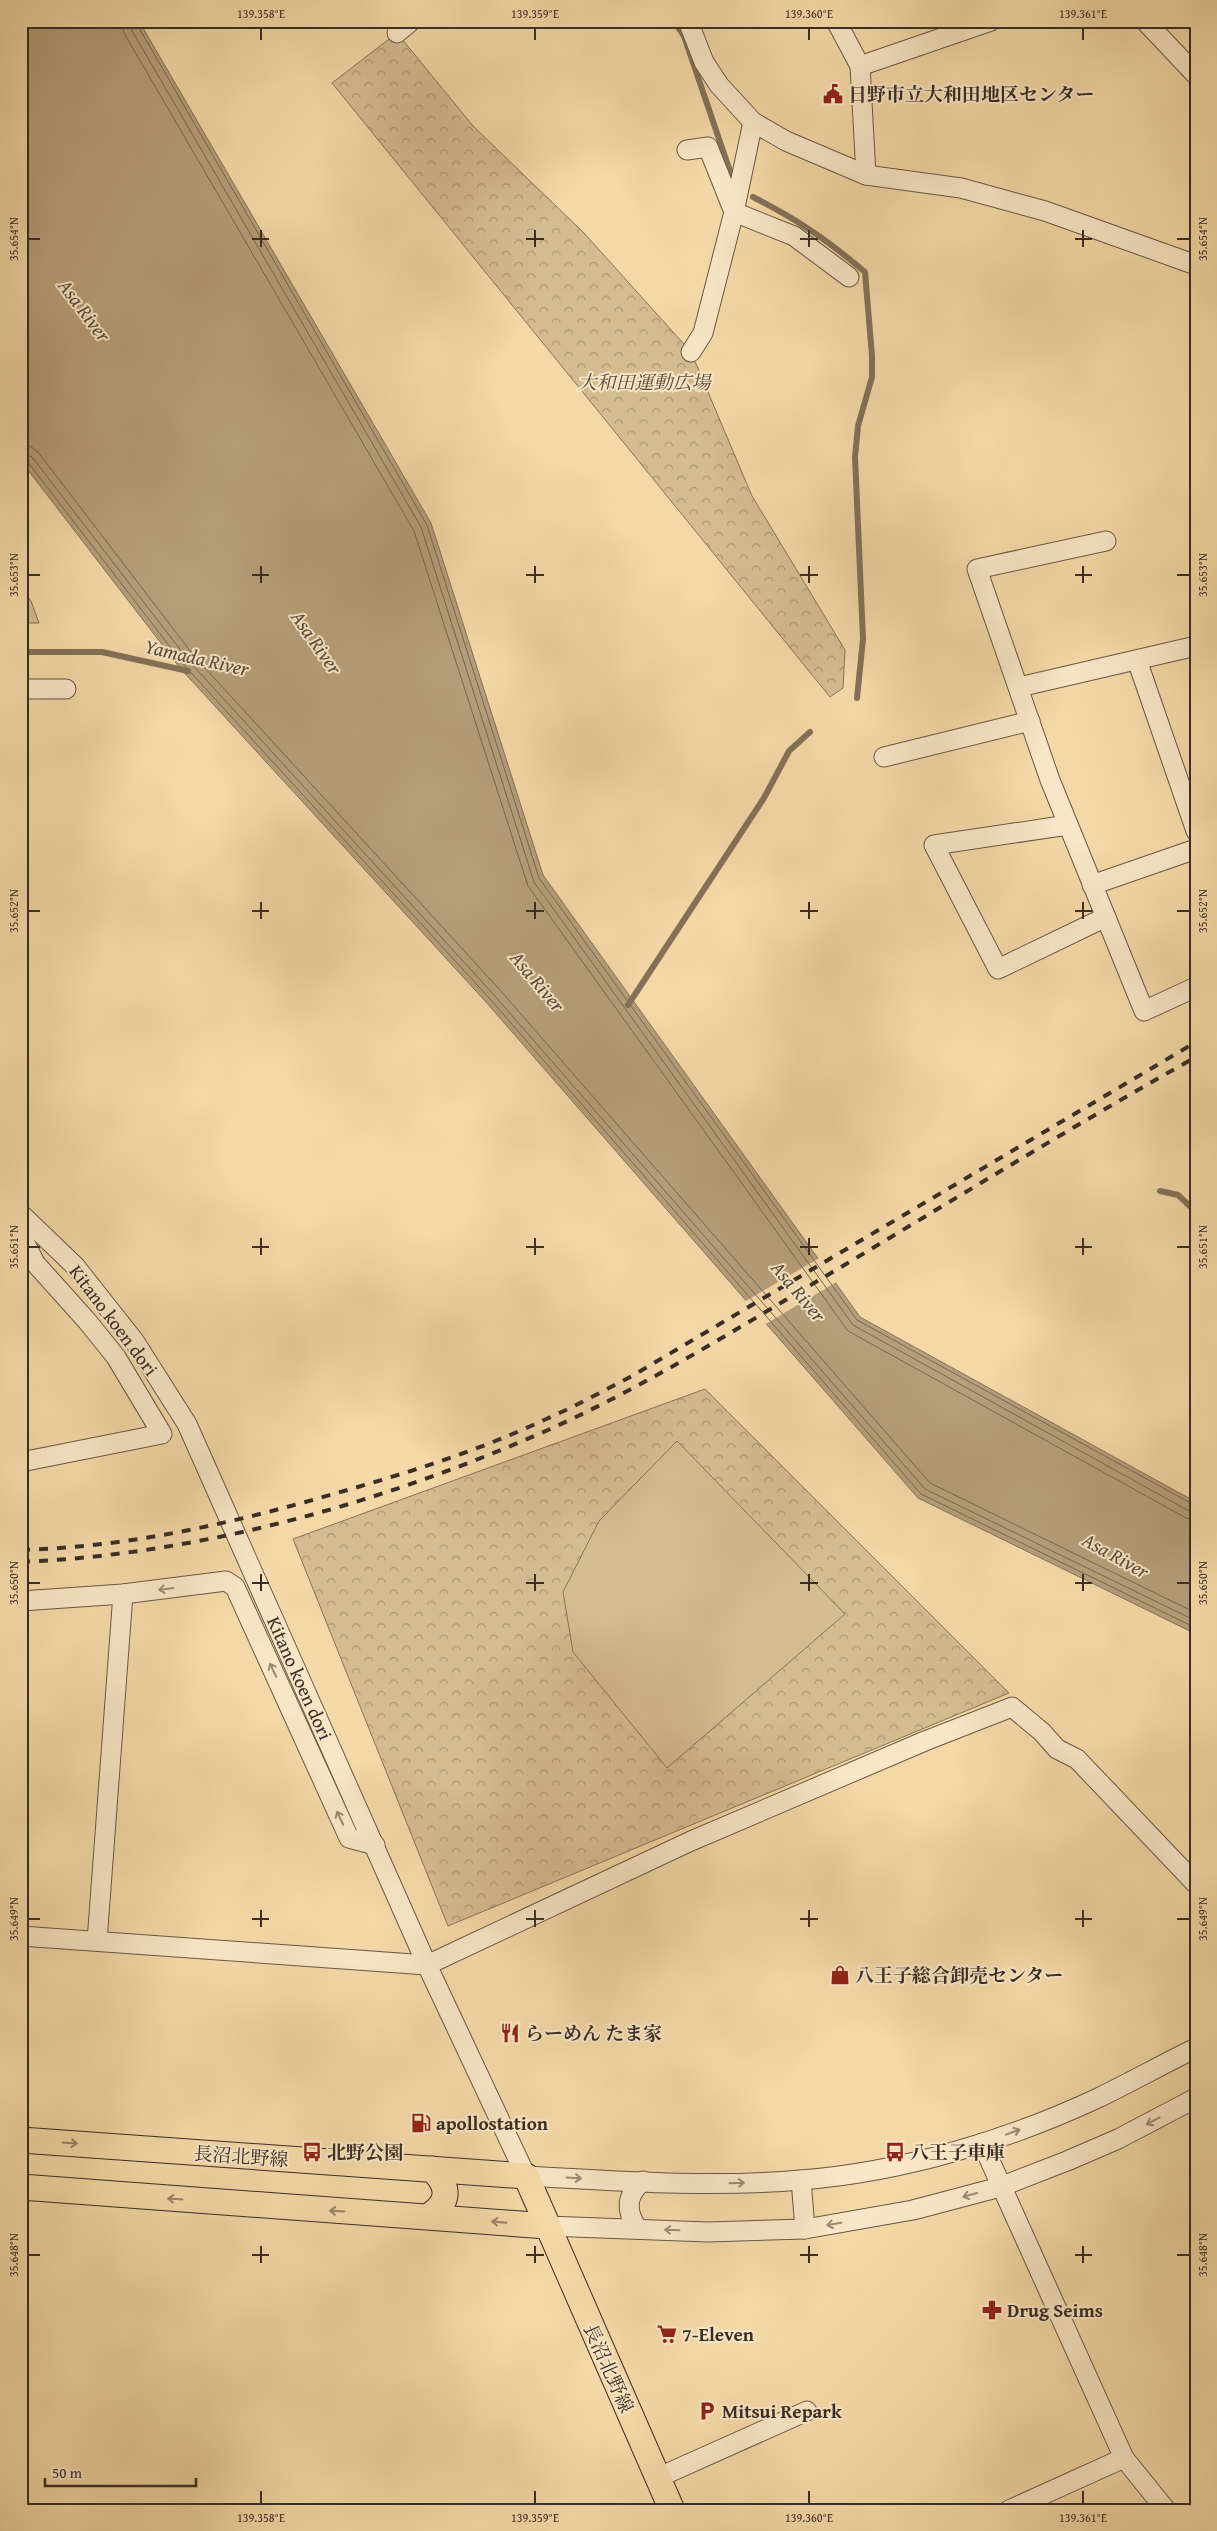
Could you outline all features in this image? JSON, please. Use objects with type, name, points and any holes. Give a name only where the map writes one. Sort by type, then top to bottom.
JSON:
[{"type":"main road","name":"長沼北野線","points":[[21,2140],[526,2176],[672,2510]]},
{"type":"main road","points":[[429,2216],[440,2208],[445,2200],[441,2178],[432,2169]]},
{"type":"main road","points":[[21,2187],[548,2226]]},
{"type":"street","points":[[688,21],[704,62],[720,85],[753,122],[786,142],[866,175],[970,190],[1045,211],[1196,265]]},
{"type":"street","points":[[836,21],[860,66],[866,175]]},
{"type":"street","points":[[860,66],[991,21]]},
{"type":"street","points":[[1145,21],[1196,75]]},
{"type":"street","points":[[691,352],[703,333],[734,212],[753,122]]},
{"type":"street","points":[[686,150],[708,147],[734,212],[794,236],[849,277]]},
{"type":"street","points":[[1106,541],[977,569],[1068,825],[1144,1011],[1196,987]]},
{"type":"street","points":[[1019,686],[1196,646]]},
{"type":"street","points":[[1137,660],[1196,831]]},
{"type":"street","points":[[21,689],[66,688]]},
{"type":"street","points":[[884,757],[1030,721]]},
{"type":"street","points":[[1068,825],[934,845],[998,969],[1106,917]]},
{"type":"street","points":[[1092,885],[1196,849]]},
{"type":"street","name":"Kitano koen dori","points":[[21,1214],[75,1266],[135,1342],[187,1424],[427,1965],[526,2176]]},
{"type":"street","points":[[21,1228],[23,1239],[35,1264],[87,1321],[116,1357],[162,1434],[21,1462]]},
{"type":"street","points":[[21,1600],[123,1594],[226,1581],[234,1587],[349,1838],[375,1845]]},
{"type":"street","points":[[97,1941],[123,1594]]},
{"type":"street","points":[[21,1936],[427,1965],[700,1837],[925,1741],[1012,1707],[1042,1732],[1057,1749],[1077,1759],[1196,1884]]},
{"type":"street","points":[[526,2176],[701,2184],[801,2180],[899,2165],[982,2143],[1098,2098],[1196,2048]]},
{"type":"street","points":[[548,2226],[708,2232],[805,2229],[913,2210],[1000,2187],[1118,2139],[1196,2098]]},
{"type":"street","points":[[982,2143],[1000,2187],[1124,2458],[1166,2510]]},
{"type":"street","points":[[801,2180],[805,2229]]},
{"type":"street","points":[[638,2229],[630,2219],[628,2207],[630,2195],[644,2181]]},
{"type":"street","points":[[657,2478],[808,2411]]},
{"type":"street","points":[[1009,2510],[1124,2458]]},
{"type":"green space","name":"大和田運動広場","points":[[397,33],[473,126],[584,233],[691,352],[752,496],[845,650],[843,688],[830,697],[332,83]]},
{"type":"green space","points":[[21,589],[31,601],[39,623],[21,623]]},
{"type":"green space","points":[[705,1389],[1009,1693],[448,1926],[293,1539]]},
{"type":"green space","points":[[677,1441],[845,1614],[667,1768],[573,1652],[563,1592],[599,1521]]},
{"type":"water","name":"Asa River","points":[[21,21],[139,21],[431,523],[543,875],[860,1317],[1196,1502],[1196,1634],[918,1498],[486,1002],[180,668],[21,461]]},
{"type":"pier","points":[[821,1257],[838,1281],[764,1325],[744,1302]]},
{"type":"waterway","points":[[674,21],[684,36],[734,183]]},
{"type":"waterway","points":[[753,197],[811,231],[865,272],[872,377],[858,426],[855,457],[863,639],[857,698]]},
{"type":"waterway","name":"Yamada River","points":[[21,652],[102,652],[188,671]]},
{"type":"waterway","points":[[628,1005],[764,798],[789,751],[810,732]]},
{"type":"waterway","points":[[1160,1191],[1178,1195],[1196,1212]]},
{"type":"railway","points":[[21,1550],[101,1544],[181,1532],[337,1493],[416,1469],[494,1442],[566,1410],[632,1376],[1196,1042]]},
{"type":"railway","points":[[21,1562],[89,1557],[157,1548],[224,1536],[291,1520],[356,1502],[421,1480],[548,1430],[612,1399],[706,1347],[1046,1144],[1196,1057]]},
{"type":"place","name":"日野市立大和田地区センター","points":[[833,94]]},
{"type":"place","name":"八王子総合卸売センター","points":[[840,1975]]},
{"type":"place","name":"らーめん たま家","points":[[510,2033]]},
{"type":"place","name":"apollostation","points":[[421,2123]]},
{"type":"place","name":"北野公園","points":[[312,2152]]},
{"type":"place","name":"八王子車庫","points":[[895,2152]]},
{"type":"place","name":"Drug Seims","points":[[992,2310]]},
{"type":"place","name":"7-Eleven","points":[[667,2334]]},
{"type":"place","name":"Mitsui Repark","points":[[707,2411]]}]
